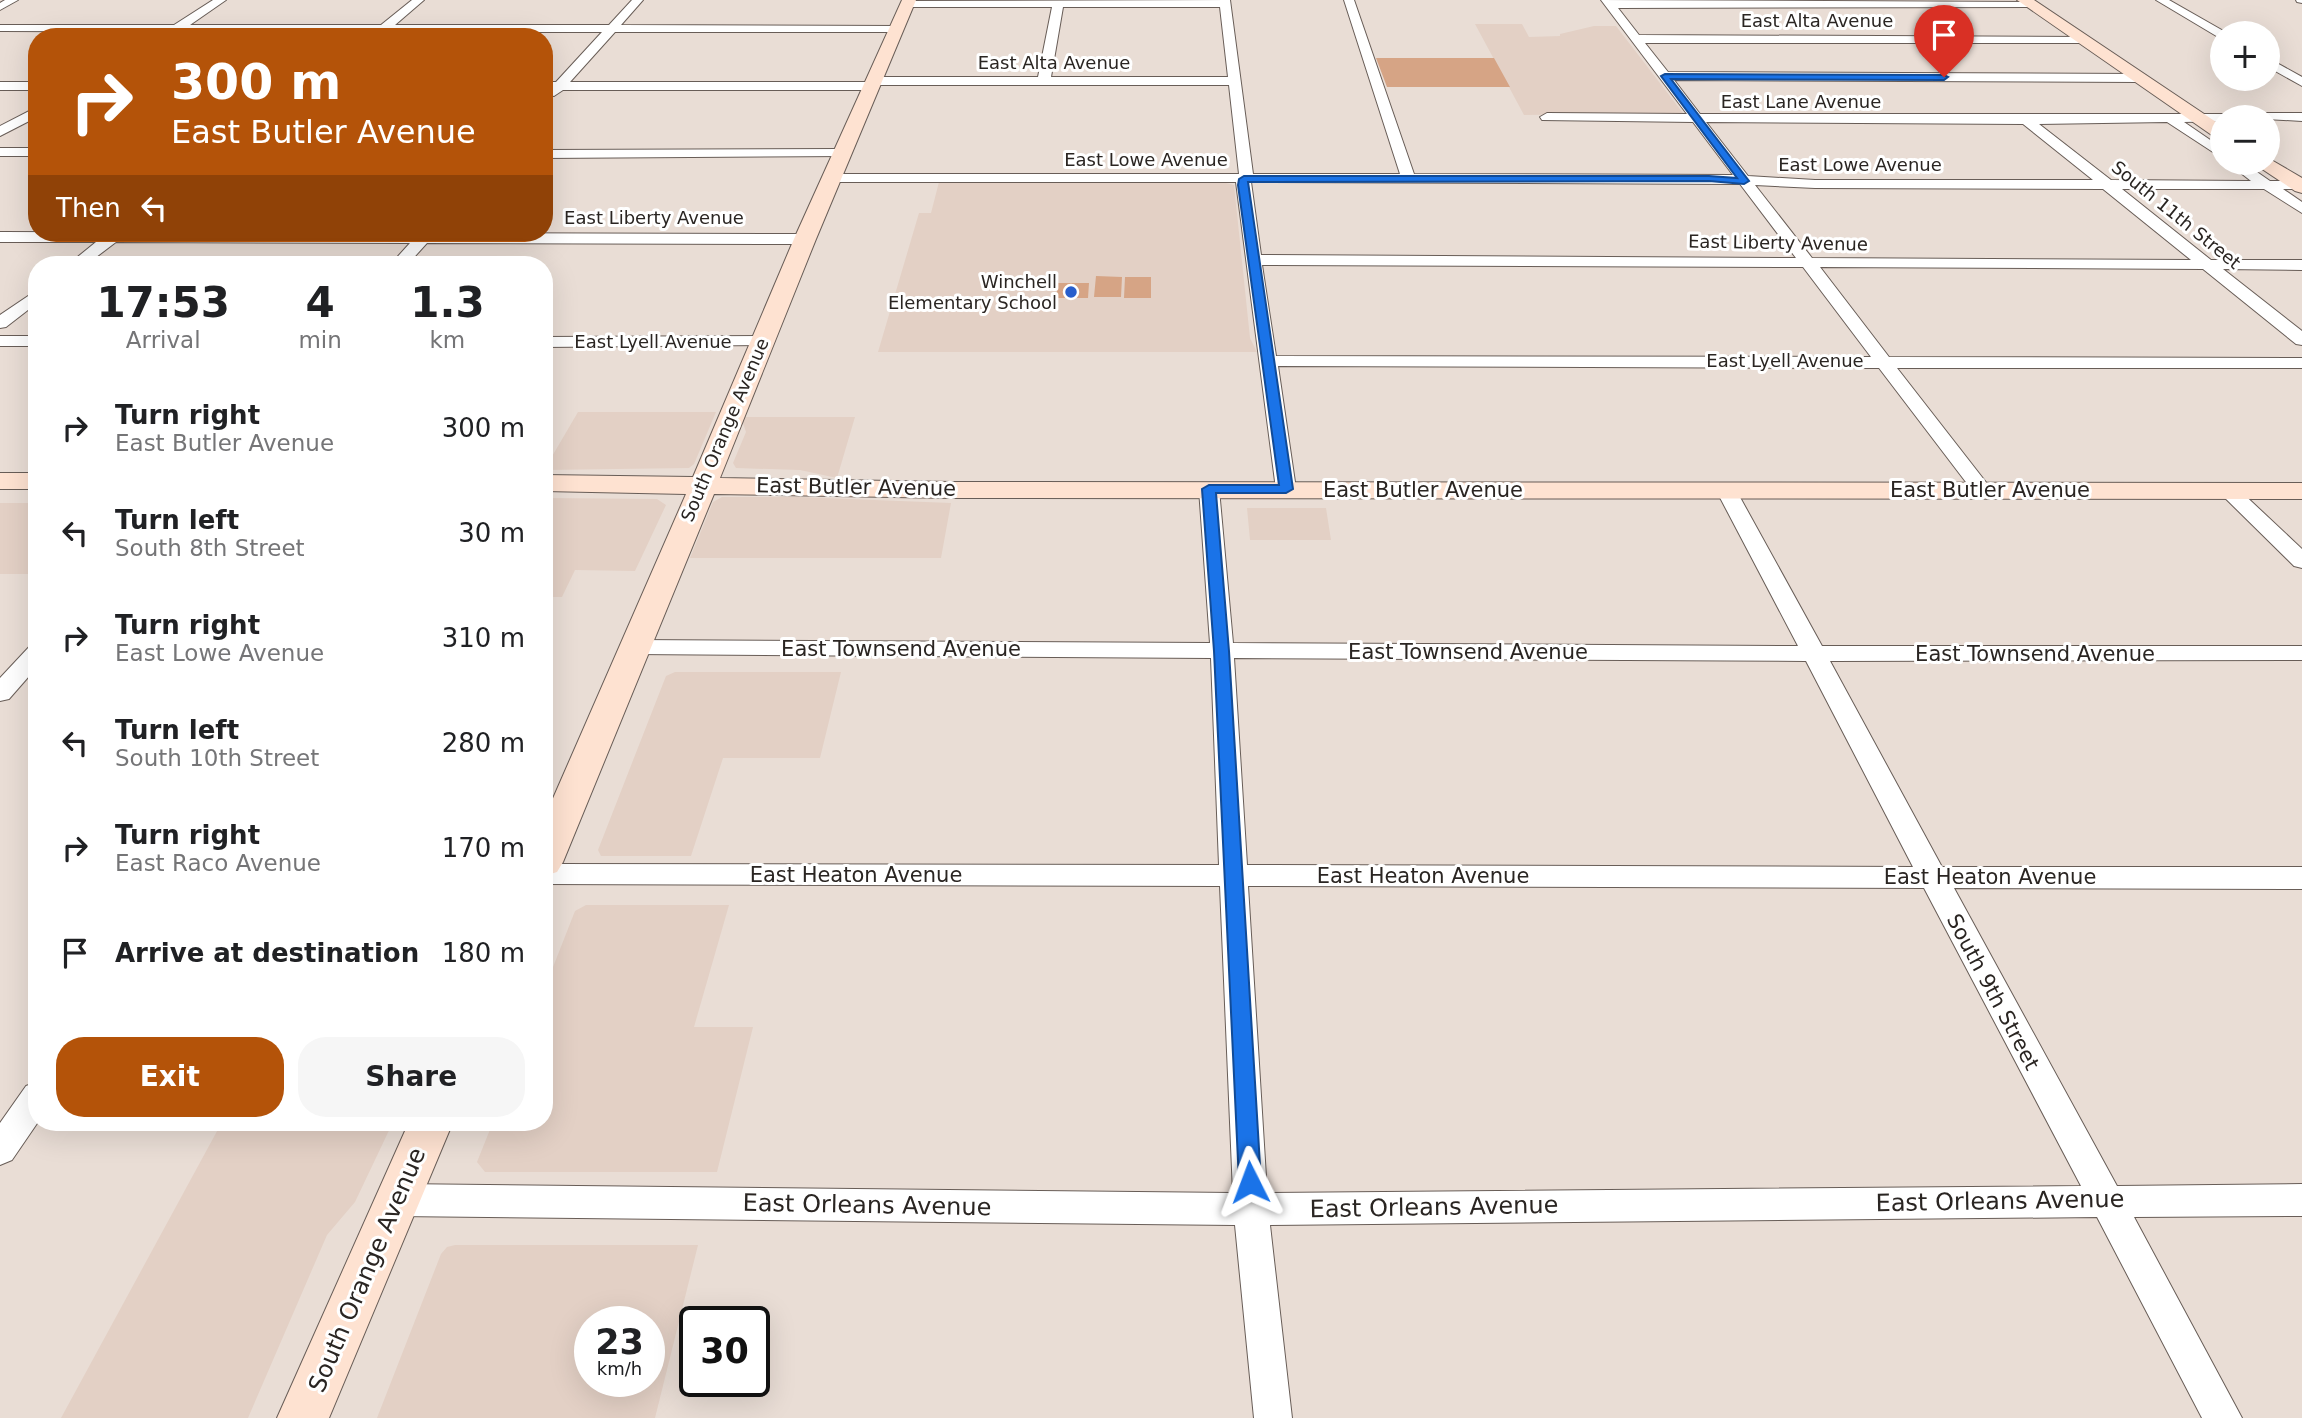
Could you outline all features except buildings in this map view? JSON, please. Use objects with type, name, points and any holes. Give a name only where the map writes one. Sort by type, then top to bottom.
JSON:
[{"type":"street","points":[[0,7],[13,0]]},
{"type":"street","points":[[178,28],[220,0]]},
{"type":"street","points":[[384,28],[419,0]]},
{"type":"street","points":[[553,93],[638,0]]},
{"type":"street","points":[[1349,0],[1409,179]]},
{"type":"street","points":[[2161,0],[2210,29]]},
{"type":"street","points":[[908,2],[1226,2],[1233,81],[1246,173],[1244,179],[1286,489]]},
{"type":"street","name":"South Orange Avenue","points":[[553,840],[805,239],[908,2]]},
{"type":"street","points":[[1044,80],[1059,2]]},
{"type":"street","points":[[1608,2],[2028,3],[2210,125]]},
{"type":"street","points":[[1608,2],[1982,490]]},
{"type":"street","points":[[0,28],[28,28]]},
{"type":"street","points":[[553,29],[897,29]]},
{"type":"street","name":"East Alta Avenue","points":[[1636,38],[2081,39]]},
{"type":"street","points":[[2280,69],[2302,82]]},
{"type":"street","points":[[1665,76],[2139,78]]},
{"type":"street","name":"East Alta Avenue","points":[[553,86],[1044,80],[1233,81]]},
{"type":"street","points":[[0,86],[28,86]]},
{"type":"street","points":[[0,132],[28,116]]},
{"type":"street","name":"East Lane Avenue","points":[[1547,117],[2026,120],[2210,118]]},
{"type":"street","points":[[2280,117],[2302,117]]},
{"type":"street","name":"South 11th Street","points":[[2026,120],[2302,340]]},
{"type":"street","points":[[2172,120],[2210,146]]},
{"type":"street","points":[[0,152],[28,152]]},
{"type":"street","name":"East Lowe Avenue","points":[[553,154],[1244,179],[1709,178],[1815,184],[2301,185]]},
{"type":"street","points":[[2280,172],[2301,185]]},
{"type":"street","points":[[2253,175],[2302,209]]},
{"type":"street","name":"East Liberty Avenue","points":[[553,236],[805,239]]},
{"type":"street","name":"East Liberty Avenue","points":[[0,237],[28,237]]},
{"type":"street","points":[[87,256],[106,242]]},
{"type":"street","points":[[407,256],[420,242]]},
{"type":"street","name":"East Liberty Avenue","points":[[1254,260],[1791,260],[1807,263],[2302,265]]},
{"type":"street","points":[[0,323],[28,302]]},
{"type":"street","points":[[0,341],[28,341]]},
{"type":"street","name":"East Lyell Avenue","points":[[553,342],[762,341]]},
{"type":"street","name":"East Lyell Avenue","points":[[1268,361],[2302,363]]},
{"type":"street","points":[[0,481],[28,481]]},
{"type":"street","name":"East Butler Avenue","points":[[553,483],[952,490],[2302,491]]},
{"type":"street","points":[[1209,489],[1222,651],[1251,1209],[1273,1418]]},
{"type":"street","name":"South 9th Street","points":[[1726,490],[2223,1418]]},
{"type":"street","points":[[2228,491],[2302,561]]},
{"type":"street","name":"East Townsend Avenue","points":[[634,647],[1814,654],[2302,653]]},
{"type":"street","points":[[4,684],[28,661]]},
{"type":"street","points":[[4,684],[28,680]]},
{"type":"street","name":"East Heaton Avenue","points":[[553,874],[2302,878]]},
{"type":"street","points":[[0,1150],[28,1109]]},
{"type":"street","name":"South Orange Avenue","points":[[303,1418],[428,1131]]},
{"type":"street","name":"East Orleans Avenue","points":[[397,1200],[1251,1209],[2104,1199],[2302,1200]]},
{"type":"shaded area","points":[[1475,24],[1522,24],[1529,37],[1560,36],[1594,26],[1616,26],[1683,113],[1524,115]]},
{"type":"shaded area","points":[[1376,58],[1494,58],[1510,87],[1387,87]]},
{"type":"shaded area","name":"Winchell Elementary School","points":[[939,182],[1234,185],[1250,338],[1257,352],[878,352],[919,213],[931,213]]},
{"type":"shaded area","points":[[1096,276],[1122,277],[1121,297],[1094,297]]},
{"type":"shaded area","points":[[1125,277],[1151,277],[1151,298],[1124,298]]},
{"type":"shaded area","points":[[1058,283],[1089,283],[1088,298],[1056,298]]},
{"type":"shaded area","points":[[578,412],[716,412],[694,464],[689,468],[553,470],[553,455]]},
{"type":"shaded area","points":[[741,417],[855,417],[837,478],[800,470],[736,468],[733,463],[746,432]]},
{"type":"shaded area","points":[[722,497],[951,503],[941,558],[690,558],[713,502]]},
{"type":"shaded area","points":[[553,498],[657,499],[666,505],[635,571],[575,570],[562,597],[553,597]]},
{"type":"shaded area","points":[[0,503],[28,503],[28,574],[0,574]]},
{"type":"shaded area","points":[[1247,508],[1326,508],[1331,540],[1250,540]]},
{"type":"shaded area","points":[[675,672],[841,672],[820,758],[723,758],[691,856],[601,856],[598,850],[666,676]]},
{"type":"shaded area","points":[[586,905],[729,905],[694,1027],[753,1027],[717,1172],[485,1172],[477,1162],[489,1131],[553,1131],[553,967],[575,911]]},
{"type":"shaded area","points":[[217,1131],[389,1131],[355,1202],[327,1235],[248,1418],[61,1418]]},
{"type":"shaded area","points":[[455,1245],[698,1245],[683,1306],[679,1306],[679,1321],[665,1378],[665,1306],[574,1306],[574,1397],[660,1397],[655,1418],[377,1418],[441,1254],[447,1247]]},
{"type":"place","name":"Winchell Elementary School","points":[[1071,292]]},
{"type":"route","points":[[1250,1182],[1222,651],[1209,489],[1286,489],[1244,179],[1709,178],[1744,181],[1665,76],[1944,77]]}]
